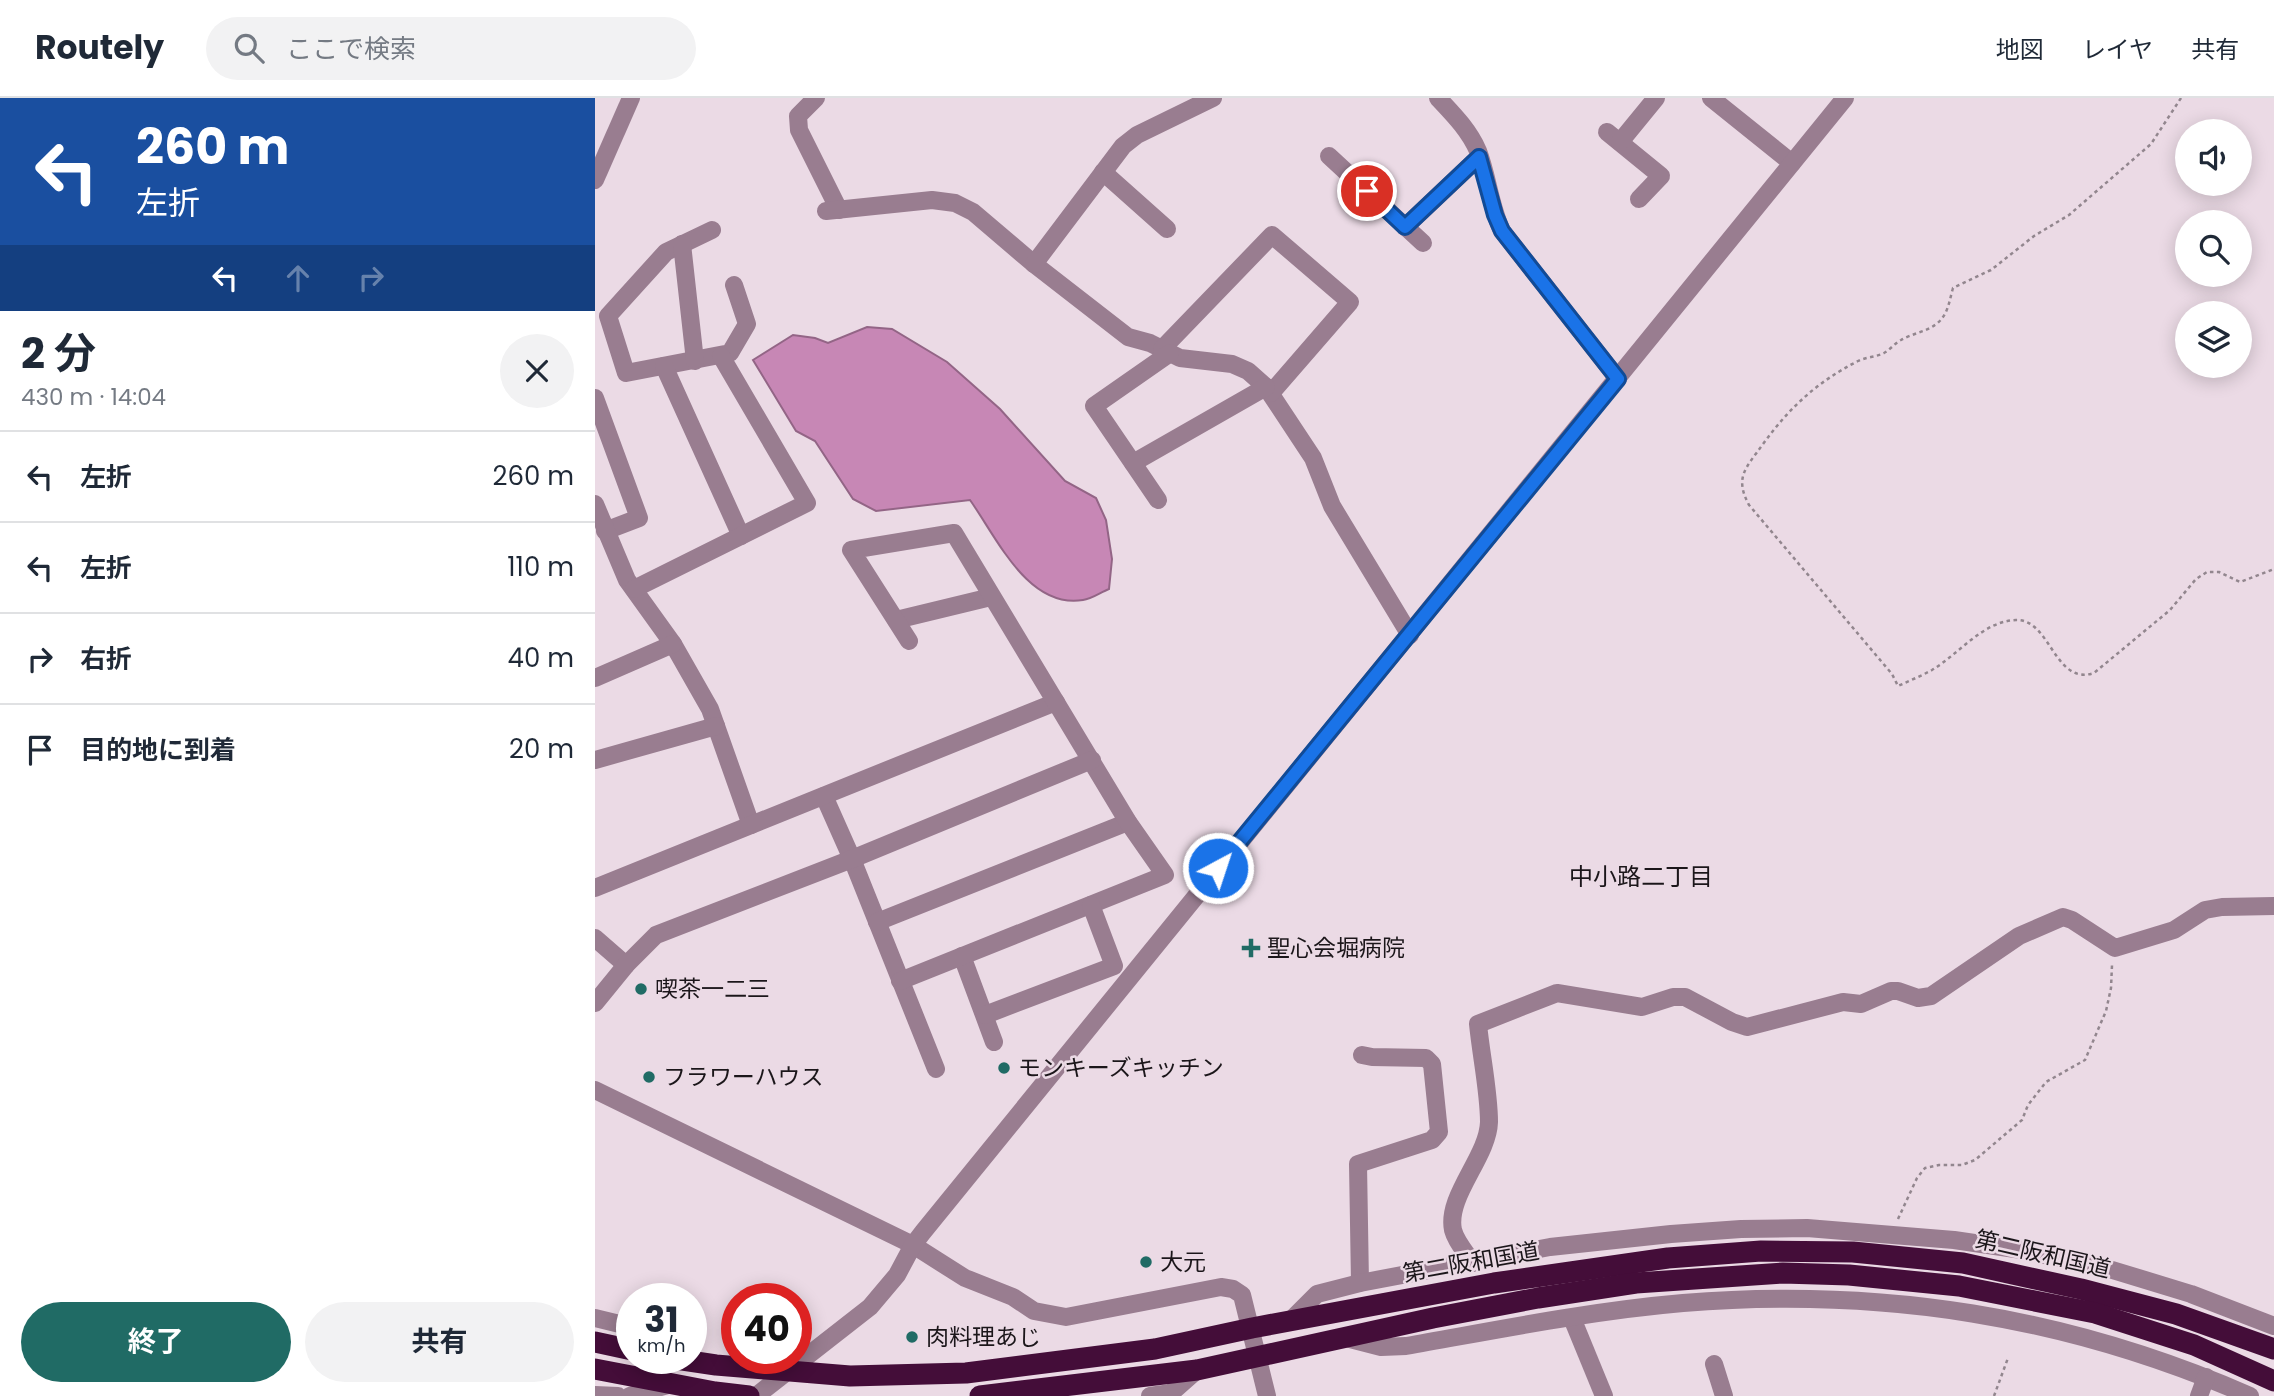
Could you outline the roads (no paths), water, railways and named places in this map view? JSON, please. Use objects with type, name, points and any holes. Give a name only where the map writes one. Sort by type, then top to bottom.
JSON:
[{"type":"highway","name":"第二阪和国道","points":[[812,1373],[850,1376],[966,1373],[1156,1349],[1291,1320],[1494,1283],[1668,1258],[1761,1251],[1853,1252],[1962,1263],[2081,1289],[2176,1314],[2274,1349]]},
{"type":"highway","name":"第二阪和国道","points":[[980,1396],[1197,1370],[1525,1301],[1636,1283],[1783,1273],[1849,1275],[1959,1286],[2095,1313],[2194,1345],[2274,1381]]},
{"type":"highway","points":[[595,1342],[616,1347]]},
{"type":"highway","points":[[595,1369],[749,1396]]},
{"type":"street","points":[[595,180],[631,98]]},
{"type":"street","points":[[816,98],[798,116],[799,130],[832,210],[932,200],[955,203],[973,212],[1034,264],[1128,337],[1180,358],[1232,364],[1248,371],[1268,390],[1313,458],[1332,506],[1410,635]]},
{"type":"street","points":[[1034,264],[1123,146],[1137,135],[1213,98]]},
{"type":"street","points":[[1438,98],[1460,122],[1477,150],[1502,231],[1618,379]]},
{"type":"street","points":[[1639,199],[1661,176],[1613,137],[1656,98]]},
{"type":"street","points":[[1711,98],[1792,163]]},
{"type":"street","points":[[812,1354],[870,1307],[897,1276],[913,1245],[1845,98]]},
{"type":"street","points":[[1329,156],[1423,243]]},
{"type":"street","points":[[1405,227],[1479,157]]},
{"type":"street","points":[[1103,172],[1167,229]]},
{"type":"street","points":[[712,230],[666,252],[608,316],[627,373],[730,353],[747,324],[734,285]]},
{"type":"street","points":[[1133,463],[1268,390],[1350,302],[1272,235],[1166,351],[1094,406],[1158,500]]},
{"type":"street","points":[[682,244],[695,360]]},
{"type":"street","points":[[634,589],[807,503],[721,356]]},
{"type":"street","points":[[664,366],[741,536]]},
{"type":"street","points":[[595,398],[639,518],[605,531]]},
{"type":"street","points":[[595,504],[627,580],[673,644],[710,709],[751,825]]},
{"type":"street","points":[[900,981],[1165,875],[1128,822],[954,533],[851,550],[909,641]]},
{"type":"street","points":[[896,620],[991,597]]},
{"type":"street","points":[[595,678],[673,644]]},
{"type":"street","points":[[595,888],[1056,702]]},
{"type":"street","points":[[595,760],[716,726]]},
{"type":"street","points":[[595,1003],[626,965],[656,935],[852,859],[1092,760]]},
{"type":"street","points":[[824,796],[936,1069]]},
{"type":"street","points":[[877,922],[1128,822]]},
{"type":"street","points":[[985,1015],[1114,966],[1091,905]]},
{"type":"street","points":[[1473,1263],[1453,1228],[1458,1200],[1486,1141],[1489,1123],[1478,1024],[1557,993],[1642,1007],[1673,997],[1685,997],[1747,1027],[1843,1002],[1861,1004],[1891,991],[1918,998],[1931,996],[2019,936],[2063,918],[2072,920],[2115,948],[2174,930],[2205,910],[2274,906]]},
{"type":"street","points":[[595,938],[626,965]]},
{"type":"street","points":[[962,956],[994,1042]]},
{"type":"street","points":[[1360,1283],[1358,1164],[1432,1140],[1439,1132],[1432,1064],[1426,1058],[1362,1055]]},
{"type":"street","points":[[598,1097],[913,1245],[965,1278],[1013,1297],[1034,1311],[1066,1317],[1221,1287],[1233,1289],[1242,1295],[1267,1396]]},
{"type":"street","points":[[1291,1320],[1317,1294],[1360,1283],[1550,1247],[1671,1234],[1807,1228],[1954,1240],[2022,1250],[2109,1269],[2191,1294],[2274,1326]]},
{"type":"street","points":[[1346,1338],[1381,1347],[1406,1346],[1572,1318],[1681,1304],[1794,1299],[1867,1301],[1942,1308],[2069,1332],[2206,1377],[2250,1396]]},
{"type":"street","points":[[595,1318],[616,1323]]},
{"type":"street","points":[[1572,1318],[1604,1396]]},
{"type":"street","points":[[1714,1364],[1724,1396]]},
{"type":"street","points":[[1150,1396],[1171,1393],[1197,1370]]},
{"type":"street","points":[[756,1396],[787,1374]]},
{"type":"street","points":[[2199,1396],[2206,1377]]},
{"type":"street","points":[[629,1396],[671,1384]]},
{"type":"street","points":[[595,1395],[618,1396]]},
{"type":"place","name":"聖心会堀病院","points":[[1251,948]]},
{"type":"place","name":"喫茶一二三","points":[[641,989]]},
{"type":"place","name":"モンキーズキッチン","points":[[1004,1068]]},
{"type":"place","name":"フラワーハウス","points":[[649,1077]]},
{"type":"place","name":"大元","points":[[1146,1262]]},
{"type":"place","name":"肉料理あじ","points":[[912,1337]]},
{"type":"district","name":"中小路二丁目","points":[[1641,877]]}]
